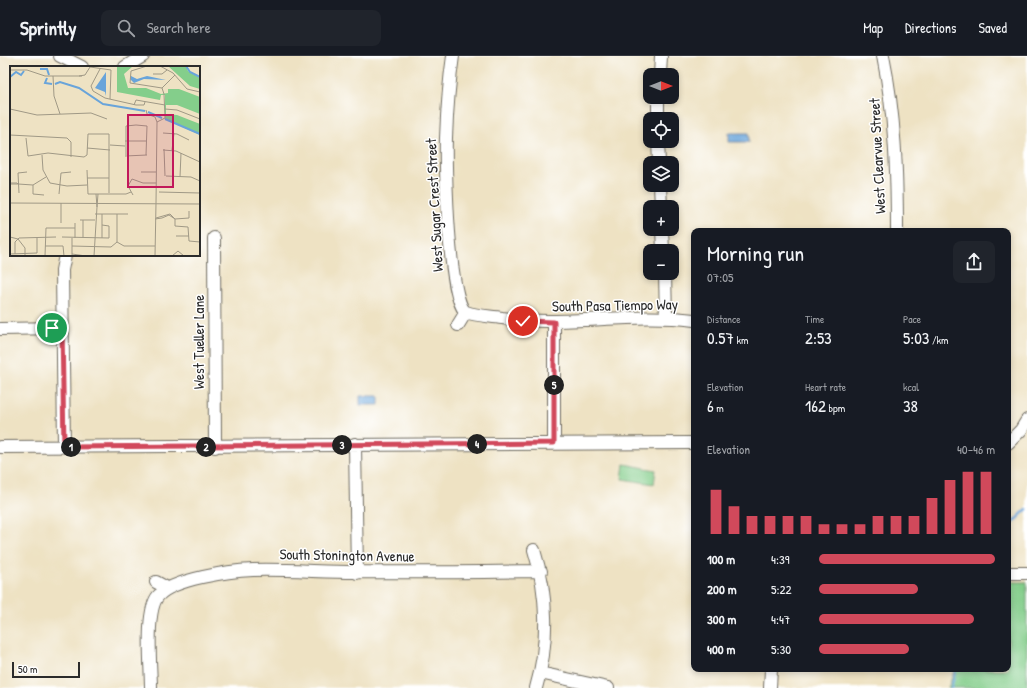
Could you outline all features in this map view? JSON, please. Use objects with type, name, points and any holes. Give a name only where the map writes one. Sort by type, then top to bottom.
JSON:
[{"type":"street","points":[[60,56],[80,66]]},
{"type":"street","points":[[127,66],[143,56]]},
{"type":"street","name":"West Sugar Crest Street","points":[[452,56],[446,131],[446,190],[448,226],[457,295],[458,301],[466,312]]},
{"type":"street","points":[[660,68],[661,56]]},
{"type":"street","name":"West Clearvue Street","points":[[884,56],[892,100],[895,134],[897,228]]},
{"type":"street","name":"West Tueller Lane","points":[[214,238],[215,447]]},
{"type":"street","points":[[64,447],[62,270],[65,256]]},
{"type":"street","points":[[665,280],[666,317]]},
{"type":"street","points":[[458,324],[466,312]]},
{"type":"street","name":"South Pasa Tiempo Way","points":[[466,312],[523,321],[554,322],[666,317],[691,320]]},
{"type":"street","points":[[554,322],[554,443]]},
{"type":"street","points":[[0,328],[62,328]]},
{"type":"street","points":[[1011,440],[1021,430],[1027,420]]},
{"type":"street","points":[[0,447],[215,447],[355,444],[691,443]]},
{"type":"street","points":[[355,444],[357,572]]},
{"type":"street","points":[[534,550],[541,571],[545,631],[544,652],[536,688]]},
{"type":"street","name":"South Stonington Avenue","points":[[167,588],[180,582],[253,570],[357,572],[541,571]]},
{"type":"street","points":[[1011,573],[1027,573]]},
{"type":"street","points":[[151,688],[150,619],[152,608],[157,597],[167,588],[156,582]]},
{"type":"street","points":[[770,688],[772,672]]},
{"type":"street","points":[[540,673],[608,688]]},
{"type":"green space","points":[[624,464],[656,470],[654,484],[622,479]]},
{"type":"green space","points":[[1011,582],[1027,582],[1027,688],[948,688],[954,672],[1011,672]]},
{"type":"water","points":[[729,133],[749,133],[749,142],[729,142]]},
{"type":"water","points":[[360,396],[379,396],[379,405],[360,405]]},
{"type":"waterway","points":[[1011,524],[1027,509]]},
{"type":"waterway","points":[[951,688],[955,672]]},
{"type":"route","points":[[52,328],[62,328],[64,447],[286,447],[355,444],[554,443],[554,322],[523,321]]}]
